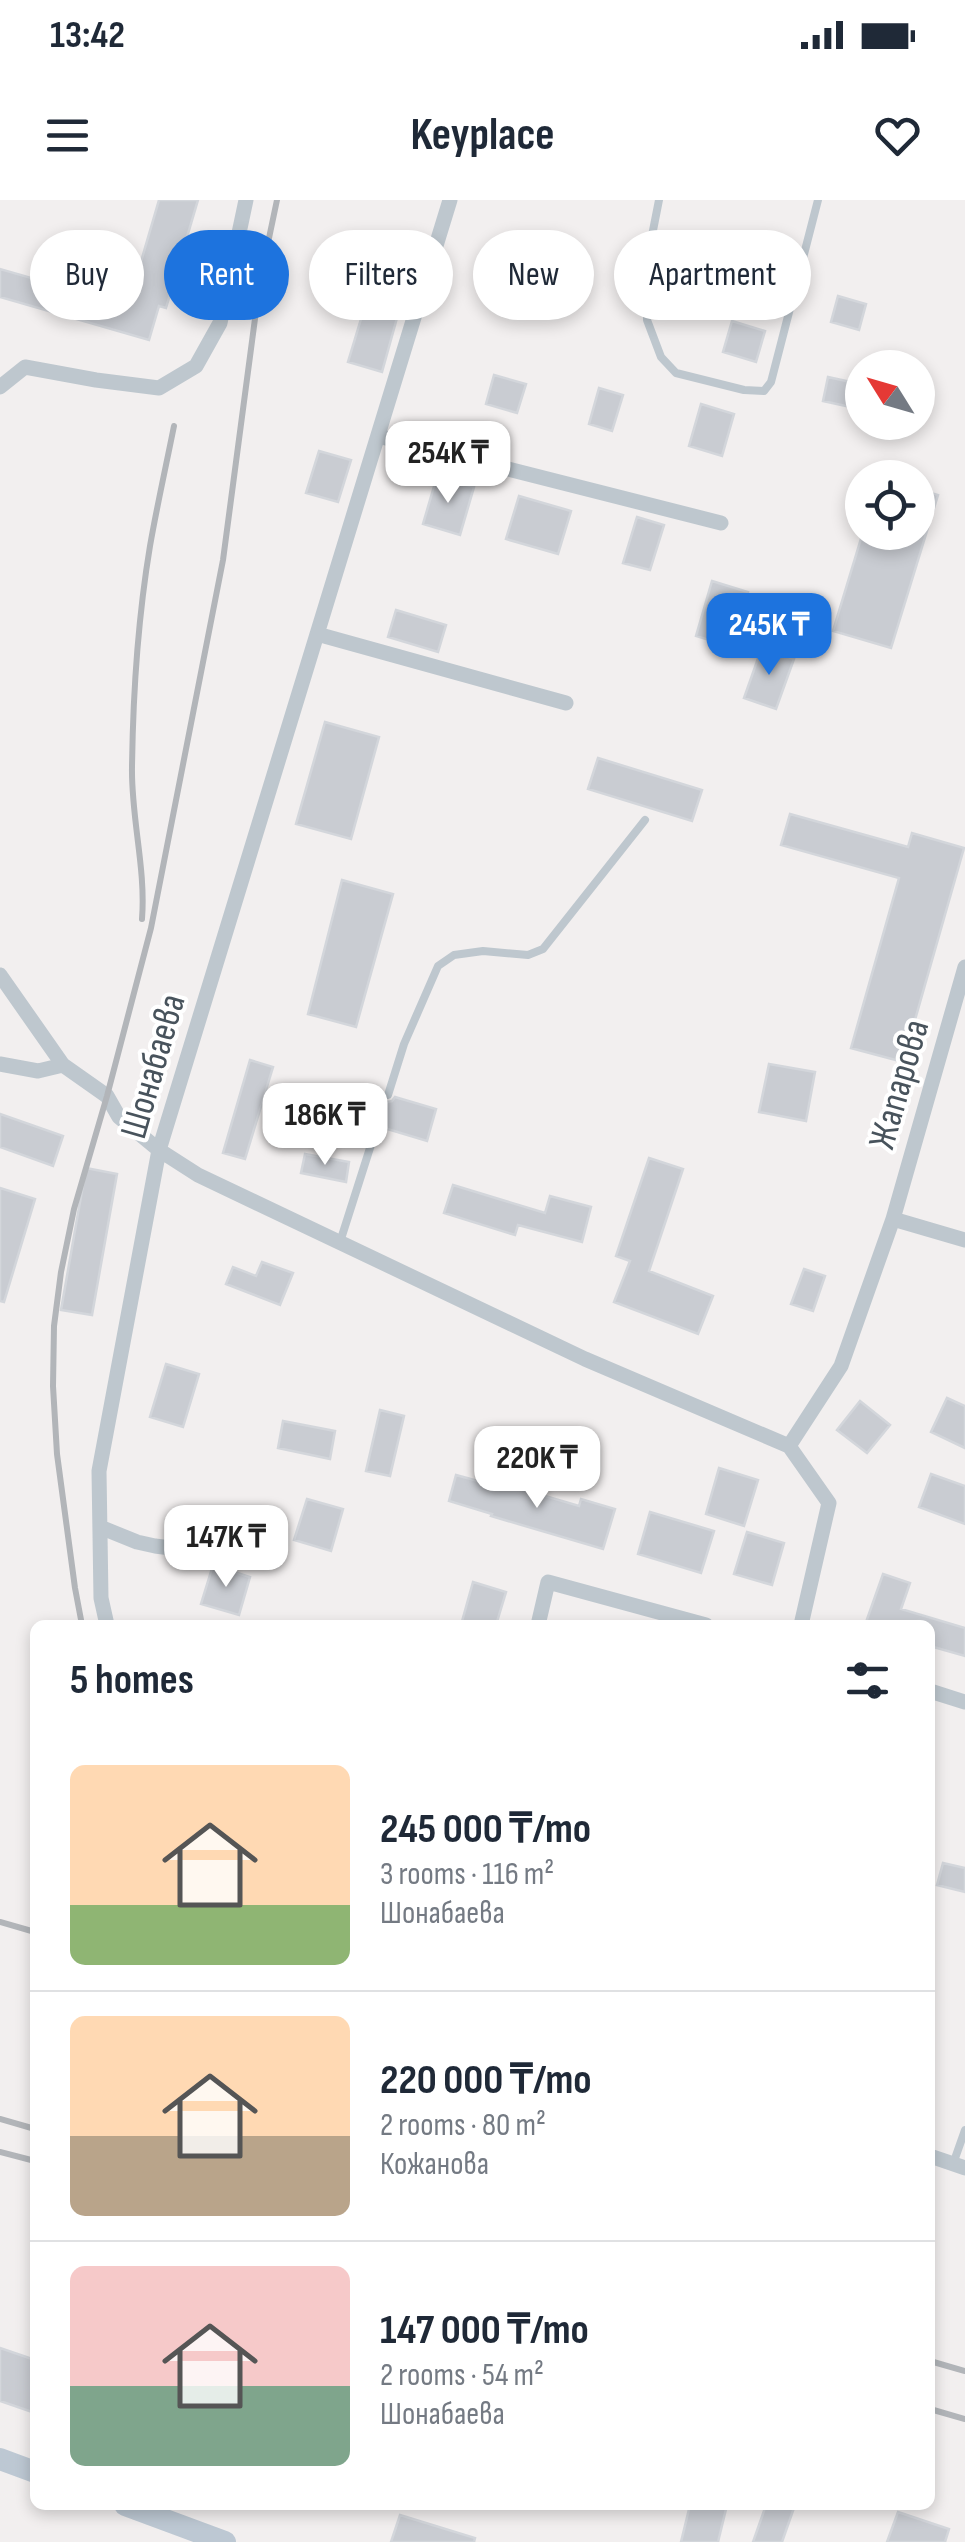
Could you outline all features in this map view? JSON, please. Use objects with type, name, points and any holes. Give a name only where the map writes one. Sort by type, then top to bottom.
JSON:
[{"type":"main road","points":[[0,2459],[30,2470]]},
{"type":"main road","points":[[139,2510],[225,2542]]},
{"type":"street","points":[[0,388],[25,367],[159,388],[196,366],[220,323],[246,200]]},
{"type":"street","name":"Шонабаева","points":[[106,1620],[101,1598],[100,1471],[160,1150],[450,200]]},
{"type":"street","points":[[378,436],[721,523]]},
{"type":"street","points":[[317,634],[566,704]]},
{"type":"street","name":"Жапарова","points":[[789,1446],[840,1366],[893,1219],[965,967]]},
{"type":"street","points":[[0,975],[63,1065],[108,1096],[119,1118],[198,1175],[585,1359],[789,1446],[830,1503],[802,1620]]},
{"type":"street","points":[[0,1064],[38,1071],[63,1065]]},
{"type":"street","points":[[893,1219],[965,1240]]},
{"type":"street","points":[[100,1527],[137,1542],[274,1561]]},
{"type":"street","points":[[539,1620],[548,1582],[688,1620]]},
{"type":"street","points":[[935,1693],[965,1702]]},
{"type":"street","points":[[935,2158],[959,2166]]},
{"type":"lane","points":[[660,200],[646,266],[647,320],[662,357],[676,374],[764,391],[771,382],[818,200]]},
{"type":"lane","points":[[388,1095],[404,1044],[438,966],[454,955],[482,951],[528,955],[543,950],[645,820]]},
{"type":"lane","points":[[340,1242],[378,1126]]},
{"type":"lane","points":[[959,2166],[965,2130]]},
{"type":"building","points":[[159,200],[198,200],[189,230],[164,230],[164,307],[159,306],[149,340],[80,320],[144,320],[144,251]]},
{"type":"building","points":[[0,269],[30,278],[30,306],[0,297]]},
{"type":"building","points":[[838,296],[866,304],[859,330],[831,322]]},
{"type":"building","points":[[361,320],[396,320],[382,372],[348,362]]},
{"type":"building","points":[[732,321],[765,331],[756,362],[723,352]]},
{"type":"building","points":[[494,375],[526,384],[517,413],[486,404]]},
{"type":"building","points":[[828,377],[845,381],[845,406],[823,401]]},
{"type":"building","points":[[599,388],[623,395],[612,431],[589,424]]},
{"type":"building","points":[[701,404],[734,414],[722,456],[689,446]]},
{"type":"building","points":[[319,451],[351,460],[338,502],[306,493]]},
{"type":"building","points":[[437,476],[474,487],[460,535],[423,524]]},
{"type":"building","points":[[519,496],[571,511],[558,554],[506,539]]},
{"type":"building","points":[[637,517],[664,525],[650,570],[623,563]]},
{"type":"building","points":[[858,550],[921,550],[891,648],[833,631]]},
{"type":"building","points":[[712,581],[748,592],[732,647],[696,636]]},
{"type":"building","points":[[396,610],[446,625],[438,652],[388,637]]},
{"type":"building","points":[[762,647],[794,659],[776,709],[744,698]]},
{"type":"building","points":[[325,722],[379,737],[351,839],[296,824]]},
{"type":"building","points":[[598,758],[702,790],[692,821],[588,789]]},
{"type":"building","points":[[790,814],[908,847],[912,833],[964,848],[903,1062],[851,1048],[899,878],[781,845]]},
{"type":"building","points":[[342,880],[393,894],[356,1027],[308,1014]]},
{"type":"building","points":[[250,1060],[273,1067],[245,1159],[223,1153]]},
{"type":"building","points":[[769,1064],[815,1072],[806,1121],[759,1112]]},
{"type":"building","points":[[367,1089],[381,1093],[387,1102],[395,1097],[436,1109],[427,1141],[384,1128],[378,1119],[370,1124],[357,1120]]},
{"type":"building","points":[[0,1114],[63,1136],[53,1166],[0,1147]]},
{"type":"building","points":[[305,1154],[349,1162],[346,1182],[301,1173]]},
{"type":"building","points":[[649,1158],[683,1169],[649,1271],[713,1296],[698,1334],[614,1302],[630,1261],[616,1256]]},
{"type":"building","points":[[86,1168],[117,1174],[92,1315],[61,1310]]},
{"type":"building","points":[[453,1185],[545,1213],[550,1196],[591,1207],[582,1242],[518,1225],[515,1235],[444,1213]]},
{"type":"building","points":[[0,1188],[35,1199],[4,1302],[0,1301]]},
{"type":"building","points":[[262,1262],[293,1273],[280,1305],[226,1284],[233,1267],[256,1276]]},
{"type":"building","points":[[804,1269],[825,1276],[813,1311],[791,1304]]},
{"type":"building","points":[[166,1364],[199,1374],[183,1427],[150,1417]]},
{"type":"building","points":[[947,1398],[965,1406],[965,1448],[931,1432]]},
{"type":"building","points":[[860,1401],[890,1425],[867,1453],[837,1430]]},
{"type":"building","points":[[380,1410],[404,1416],[390,1476],[366,1471]]},
{"type":"building","points":[[283,1421],[335,1431],[330,1459],[278,1448]]},
{"type":"building","points":[[719,1468],[758,1480],[744,1526],[706,1514]]},
{"type":"building","points":[[931,1474],[965,1486],[965,1524],[919,1507]]},
{"type":"building","points":[[456,1475],[500,1487],[501,1483],[579,1506],[581,1499],[615,1509],[603,1549],[449,1501]]},
{"type":"building","points":[[307,1499],[343,1509],[331,1551],[294,1540]]},
{"type":"building","points":[[650,1512],[714,1531],[701,1573],[638,1554]]},
{"type":"building","points":[[747,1532],[784,1543],[772,1585],[734,1574]]},
{"type":"building","points":[[213,1565],[250,1577],[239,1615],[201,1604]]},
{"type":"building","points":[[883,1574],[910,1583],[901,1609],[965,1628],[965,1656],[935,1647],[935,1620],[867,1620]]},
{"type":"building","points":[[473,1582],[506,1592],[498,1620],[462,1620]]},
{"type":"building","points":[[943,1863],[965,1868],[965,1892],[937,1885]]},
{"type":"building","points":[[0,2348],[30,2358],[30,2411],[0,2401]]},
{"type":"building","points":[[689,2510],[726,2510],[718,2542],[681,2542]]},
{"type":"building","points":[[764,2510],[793,2510],[782,2542],[753,2542]]},
{"type":"building","points":[[898,2512],[949,2529],[945,2542],[887,2542]]},
{"type":"building","points":[[400,2515],[475,2538],[474,2542],[391,2542]]},
{"type":"railway","points":[[81,1620],[57,1454],[53,1386],[54,1326],[61,1272],[74,1209],[151,928],[223,560],[260,281],[277,200]]},
{"type":"railway","points":[[142,919],[132,786],[135,684],[146,573],[174,426]]},
{"type":"railway","points":[[0,1922],[30,1931]]},
{"type":"railway","points":[[0,2119],[30,2128]]},
{"type":"railway","points":[[0,2152],[30,2160]]},
{"type":"railway","points":[[935,2362],[965,2371]]},
{"type":"railway","points":[[935,2410],[965,2419]]}]
